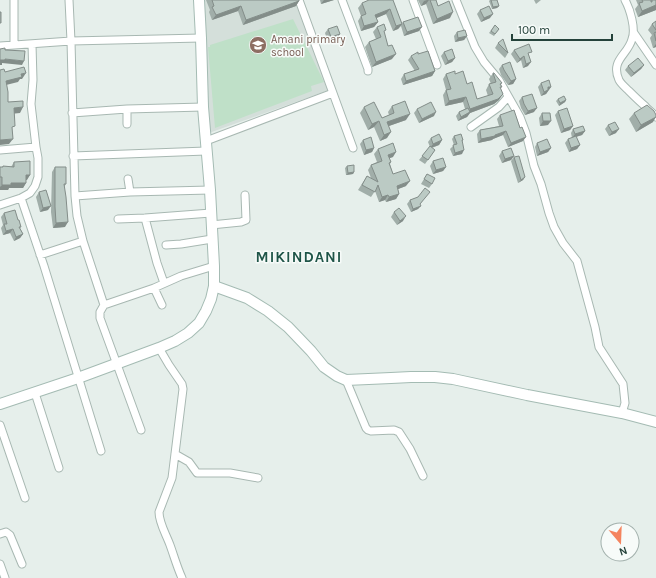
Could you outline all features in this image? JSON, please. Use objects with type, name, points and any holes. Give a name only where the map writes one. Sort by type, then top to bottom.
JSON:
[{"type":"street","points":[[14,0],[14,45]]},
{"type":"street","points":[[69,0],[74,196],[83,241],[104,305]]},
{"type":"street","points":[[0,404],[118,364],[160,348],[175,341],[188,332],[199,323],[206,311],[214,286],[214,266],[210,190],[203,107],[199,0]]},
{"type":"street","points":[[299,0],[353,148]]},
{"type":"street","points":[[342,0],[368,71]]},
{"type":"street","points":[[413,0],[437,64]]},
{"type":"street","points":[[456,0],[475,47],[484,62],[499,80],[520,117],[554,227],[576,261],[595,327],[599,347],[623,384],[625,403],[622,414]]},
{"type":"street","points":[[625,0],[634,33],[628,48],[616,65],[616,70],[622,84],[656,117]]},
{"type":"street","points":[[634,33],[656,65]]},
{"type":"street","points":[[0,46],[71,41],[201,38]]},
{"type":"street","points":[[0,205],[21,198],[30,193],[35,186],[38,177],[38,158],[31,104],[33,80],[32,44]]},
{"type":"street","points":[[73,156],[206,146],[333,93]]},
{"type":"street","points":[[471,126],[498,107],[508,97]]},
{"type":"street","points":[[72,113],[127,109],[203,107]]},
{"type":"street","points":[[127,109],[127,124]]},
{"type":"street","points":[[0,150],[36,147]]},
{"type":"street","points":[[128,179],[130,192]]},
{"type":"street","points":[[74,196],[130,192],[210,190]]},
{"type":"street","points":[[211,224],[237,223],[246,220],[245,195]]},
{"type":"street","points":[[21,198],[40,254],[101,451]]},
{"type":"street","points":[[118,219],[211,213]]},
{"type":"street","points":[[145,218],[157,264],[164,283]]},
{"type":"street","points":[[166,244],[181,244],[212,239]]},
{"type":"street","points":[[40,254],[83,241]]},
{"type":"street","points":[[141,430],[100,318],[100,312],[104,305],[154,288],[181,276],[214,266]]},
{"type":"street","points":[[214,286],[247,298],[268,311],[288,327],[324,367],[346,380],[411,376],[453,379],[656,422]]},
{"type":"street","points":[[154,288],[162,305]]},
{"type":"street","points":[[160,348],[182,384],[183,392],[172,478],[161,504],[159,514],[161,524],[182,578]]},
{"type":"street","points":[[346,380],[366,428],[371,431],[394,430],[398,432],[410,449],[423,476]]},
{"type":"street","points":[[35,393],[59,468]]},
{"type":"street","points":[[0,425],[26,498]]},
{"type":"street","points":[[175,454],[189,462],[197,473],[230,474],[258,478]]},
{"type":"street","points":[[0,534],[6,532],[10,535],[22,564]]},
{"type":"street","points":[[0,564],[5,578]]},
{"type":"shaded area","name":"Amani primary school","points":[[201,0],[296,0],[329,90],[209,133]]},
{"type":"green space","name":"Amani primary school","points":[[293,19],[324,82],[311,86],[312,91],[215,128],[208,47],[210,47],[210,45]]},
{"type":"building","points":[[212,0],[299,1],[246,20],[241,6],[216,15],[212,7],[214,6]]},
{"type":"building","points":[[369,0],[393,0],[402,24],[396,26],[390,9],[375,15],[378,22],[364,26],[361,16],[366,14],[362,3]]},
{"type":"building","points":[[430,0],[436,0],[438,6],[449,1],[453,12],[437,19]]},
{"type":"building","points":[[491,0],[497,0],[499,6],[493,7]]},
{"type":"building","points":[[642,0],[651,0],[652,2],[652,0],[656,0],[656,5],[642,11],[639,3],[643,2]]},
{"type":"building","points":[[489,6],[493,14],[484,18],[480,10]]},
{"type":"building","points":[[1,12],[1,23],[0,23]]},
{"type":"building","points":[[418,17],[422,27],[407,32],[403,22]]},
{"type":"building","points":[[656,21],[656,30],[652,24]]},
{"type":"building","points":[[384,24],[386,30],[384,31],[388,46],[392,45],[396,54],[376,62],[369,42],[381,37],[377,27]]},
{"type":"building","points":[[495,25],[499,29],[495,34],[491,31]]},
{"type":"building","points":[[337,26],[340,34],[331,37],[328,29]]},
{"type":"building","points":[[465,30],[467,36],[458,38],[457,32]]},
{"type":"building","points":[[503,39],[508,53],[498,43]]},
{"type":"building","points":[[529,44],[532,52],[528,53],[531,62],[526,64],[524,56],[520,59],[514,50]]},
{"type":"building","points":[[5,48],[5,50],[25,51],[24,61],[5,59],[0,60],[0,49]]},
{"type":"building","points":[[452,49],[455,58],[448,61],[444,52]]},
{"type":"building","points":[[428,51],[435,71],[406,81],[404,74],[419,69],[411,56],[418,52],[418,54]]},
{"type":"building","points":[[638,58],[644,65],[634,73],[628,66]]},
{"type":"building","points":[[510,62],[516,79],[511,81],[502,65]]},
{"type":"building","points":[[24,67],[26,73],[21,74],[22,77],[6,81],[8,102],[23,101],[23,107],[14,108],[15,126],[12,127],[13,139],[0,140],[0,70],[4,69],[5,72]]},
{"type":"building","points":[[455,71],[455,74],[463,71],[467,84],[472,82],[477,99],[493,94],[489,84],[496,82],[493,73],[502,83],[500,84],[502,87],[500,87],[503,94],[498,99],[470,109],[466,97],[449,101],[446,90],[451,89],[446,74]]},
{"type":"building","points":[[549,80],[551,87],[548,87],[548,90],[544,92],[541,83]]},
{"type":"building","points":[[532,94],[537,108],[528,111],[522,97]]},
{"type":"building","points":[[564,96],[566,100],[560,103],[558,99]]},
{"type":"building","points":[[405,101],[410,114],[387,122],[391,132],[384,135],[379,121],[372,124],[364,107],[374,102],[382,118],[394,113],[392,106]]},
{"type":"building","points":[[431,102],[436,112],[422,119],[417,109]]},
{"type":"building","points":[[647,105],[654,111],[656,117],[641,125],[634,113]]},
{"type":"building","points":[[468,108],[470,112],[461,117],[459,112]]},
{"type":"building","points":[[567,108],[573,126],[564,129],[558,111]]},
{"type":"building","points":[[514,110],[520,128],[522,127],[526,137],[511,143],[506,131],[495,136],[481,139],[480,130],[503,126],[500,115]]},
{"type":"building","points":[[542,113],[550,113],[551,121],[543,121]]},
{"type":"building","points":[[615,122],[619,129],[612,132],[608,125]]},
{"type":"building","points":[[583,126],[585,131],[575,134],[573,129]]},
{"type":"building","points":[[439,134],[442,140],[433,144],[431,138]]},
{"type":"building","points":[[461,134],[464,150],[455,153],[453,145],[457,144],[454,136]]},
{"type":"building","points":[[576,136],[580,145],[571,148],[568,139]]},
{"type":"building","points":[[371,137],[374,148],[366,150],[363,140]]},
{"type":"building","points":[[547,139],[551,148],[540,152],[537,143]]},
{"type":"building","points":[[393,143],[396,152],[388,155],[393,174],[405,170],[410,181],[397,186],[399,194],[389,197],[388,195],[382,197],[378,185],[375,192],[362,185],[367,176],[378,182],[371,165],[382,161],[378,149]]},
{"type":"building","points":[[430,146],[435,150],[428,160],[422,156]]},
{"type":"building","points":[[511,148],[514,156],[505,159],[502,151]]},
{"type":"building","points":[[519,156],[525,177],[521,180],[514,157]]},
{"type":"building","points":[[443,158],[446,167],[436,170],[433,161]]},
{"type":"building","points":[[30,161],[30,175],[26,175],[26,183],[11,183],[11,185],[2,185],[0,167],[14,167],[14,162]]},
{"type":"building","points":[[354,165],[354,172],[348,173],[347,166]]},
{"type":"building","points":[[55,167],[66,167],[66,184],[64,184],[68,222],[56,223]]},
{"type":"building","points":[[427,174],[435,178],[432,184],[424,179]]},
{"type":"building","points":[[425,188],[430,192],[420,204],[421,206],[413,209],[410,200],[418,197]]},
{"type":"building","points":[[46,190],[51,206],[43,208],[39,192]]},
{"type":"building","points":[[399,208],[406,216],[400,221],[394,212]]},
{"type":"building","points":[[15,210],[21,227],[19,227],[23,234],[16,237],[13,229],[6,231],[4,224],[7,224],[4,213]]},
{"type":"place","name":"Amani primary school","points":[[258,45]]},
{"type":"district","name":"MIKINDANI","points":[[299,257]]}]
